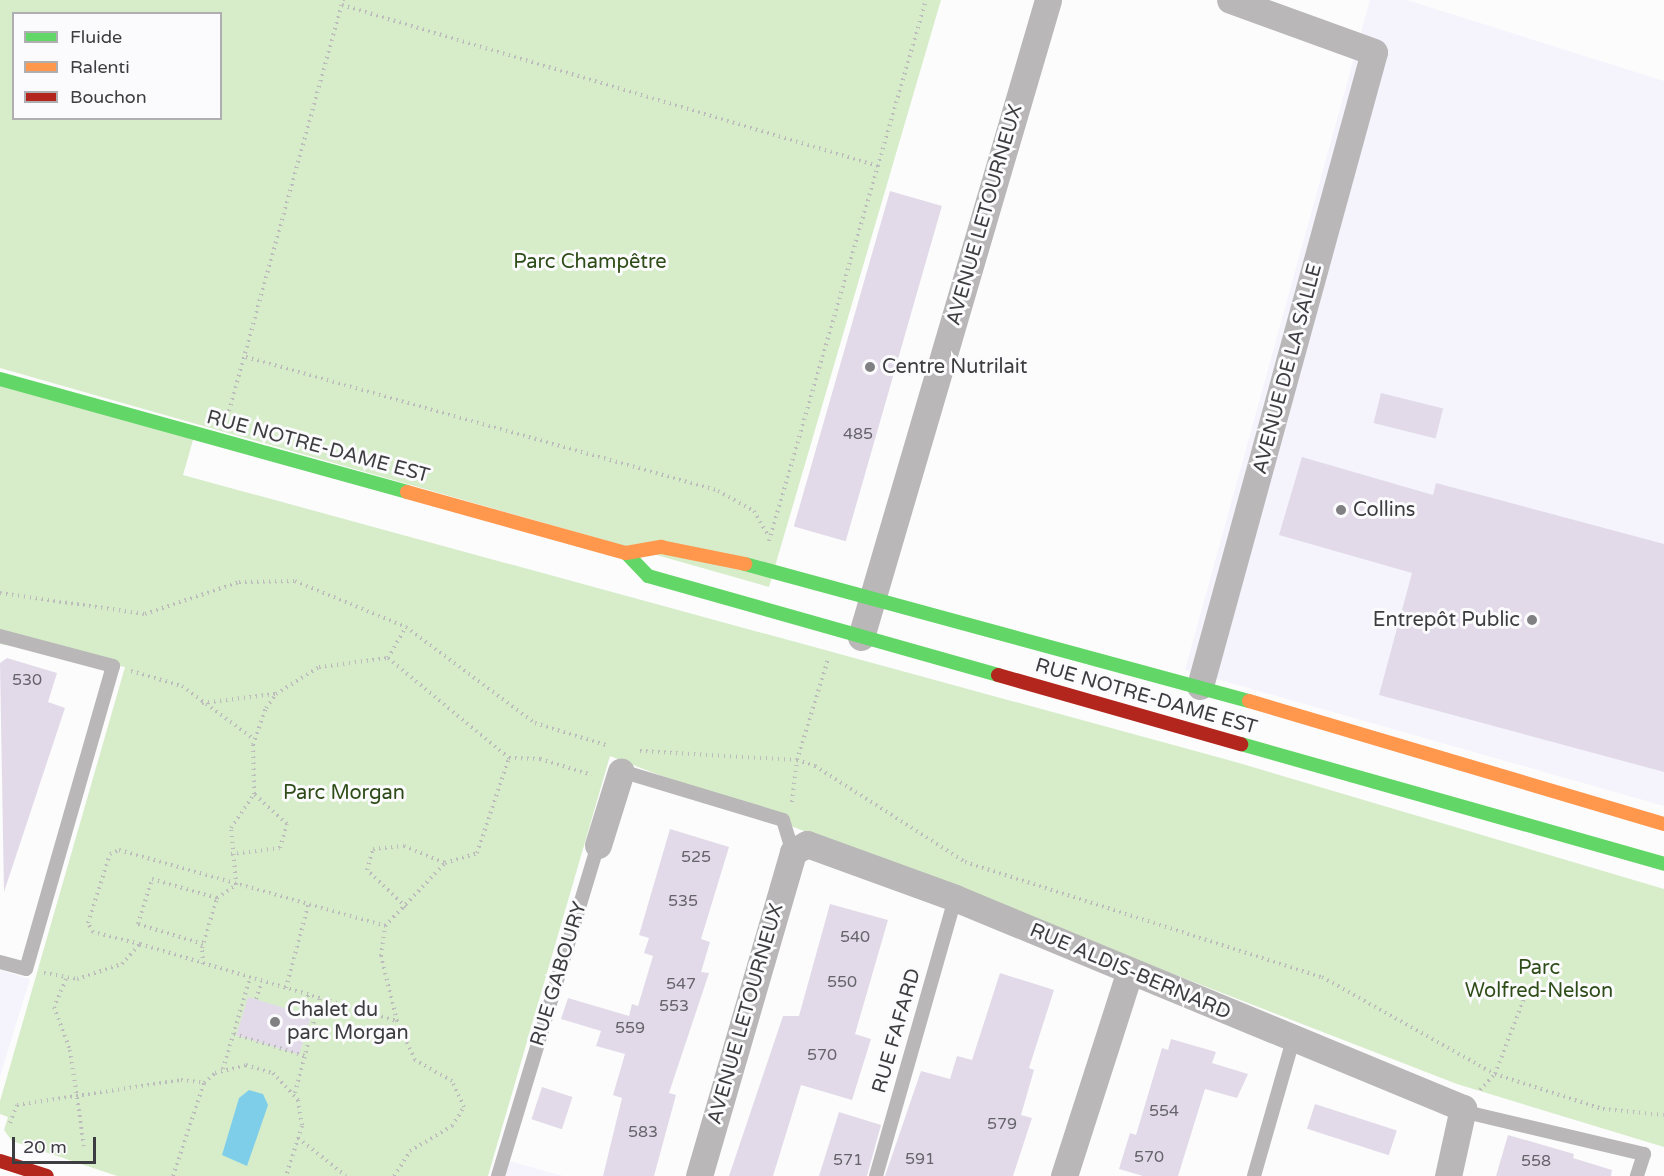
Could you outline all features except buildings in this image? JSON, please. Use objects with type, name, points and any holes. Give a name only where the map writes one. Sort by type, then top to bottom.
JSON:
[{"type":"main road","name":"RUE NOTRE-DAME EST","points":[[0,379],[626,553],[661,546],[762,568],[1200,686],[1664,824]]},
{"type":"main road","name":"RUE NOTRE-DAME EST","points":[[626,553],[648,576],[1664,864]]},
{"type":"main road","points":[[0,1161],[47,1176]]},
{"type":"street","name":"AVENUE LETOURNEUX","points":[[861,637],[1048,0]]},
{"type":"street","name":"AVENUE DE LA SALLE","points":[[1200,686],[1374,52],[1230,0]]},
{"type":"street","name":"RUE GABOURY","points":[[598,844],[618,762]]},
{"type":"street","name":"RUE ALDIS-BERNARD","points":[[793,852],[807,844],[955,898],[1129,973],[1466,1112]]},
{"type":"street","name":"AVENUE LETOURNEUX","points":[[699,1176],[793,852]]},
{"type":"street","points":[[1064,1176],[1129,973]]},
{"type":"street","points":[[1448,1176],[1466,1112]]},
{"type":"lane","points":[[0,636],[113,666],[26,969],[0,962]]},
{"type":"lane","points":[[618,762],[783,820],[793,852]]},
{"type":"lane","name":"RUE GABOURY","points":[[498,1176],[598,844]]},
{"type":"lane","name":"RUE FAFARD","points":[[876,1176],[955,898]]},
{"type":"lane","points":[[1254,1176],[1293,1040]]},
{"type":"lane","points":[[1466,1112],[1644,1154],[1637,1176]]},
{"type":"path","points":[[762,568],[926,0]]},
{"type":"path","points":[[220,440],[246,357],[343,3],[878,166]]},
{"type":"path","points":[[246,357],[718,491],[754,511],[770,538]]},
{"type":"path","points":[[0,593],[145,614],[239,582],[278,579],[357,603],[406,627],[535,723],[618,762]]},
{"type":"path","points":[[388,658],[406,627]]},
{"type":"path","points":[[791,810],[796,760],[829,651]]},
{"type":"path","points":[[202,703],[276,694],[320,666],[388,658],[509,758],[618,762],[796,760],[826,772],[965,862],[1322,977],[1495,1074],[1603,1109],[1664,1115]]},
{"type":"path","points":[[123,669],[182,686],[202,703],[254,739]]},
{"type":"path","points":[[236,885],[231,854],[233,820],[254,794],[254,739],[276,694]]},
{"type":"path","points":[[394,1176],[410,1150],[445,1132],[464,1107],[452,1081],[415,1060],[397,1021],[381,956],[385,926],[406,907],[445,863],[477,853],[509,758]]},
{"type":"path","points":[[231,854],[280,848],[287,824],[254,794]]},
{"type":"path","points":[[406,907],[367,870],[373,849],[404,846],[445,863]]},
{"type":"path","points":[[385,926],[309,902],[236,885],[119,850],[110,854],[88,923],[93,932],[397,1021]]},
{"type":"path","points":[[203,944],[138,924],[152,879],[217,898]]},
{"type":"path","points":[[203,964],[203,944],[217,898],[236,885]]},
{"type":"path","points":[[286,988],[309,902]]},
{"type":"path","points":[[34,969],[66,980],[122,964],[140,944]]},
{"type":"path","points":[[223,1069],[250,978]]},
{"type":"path","points":[[66,980],[54,1007],[70,1050],[84,1146]]},
{"type":"path","points":[[256,999],[262,981]]},
{"type":"path","points":[[1495,1074],[1528,988]]},
{"type":"path","points":[[303,1014],[308,995]]},
{"type":"path","points":[[295,1093],[320,998]]},
{"type":"path","points":[[234,1034],[305,1056]]},
{"type":"path","points":[[173,1176],[204,1083],[223,1069],[261,1067],[295,1093],[303,1116],[286,1176]]},
{"type":"path","points":[[10,1123],[17,1105],[181,1080],[204,1083]]},
{"type":"path","points":[[298,1138],[346,1176]]},
{"type":"shaded area","points":[[1370,0],[1407,0],[1664,81],[1664,806],[1185,670]]},
{"type":"shaded area","points":[[0,970],[30,979],[0,1076]]},
{"type":"shaded area","points":[[509,1161],[563,1176],[505,1176]]},
{"type":"green space","name":"Parc Champêtre","points":[[0,0],[941,0],[769,587],[0,368]]},
{"type":"green space","points":[[0,379],[195,433],[183,475],[1232,761],[1664,889],[1664,1147],[1457,1084],[610,756],[488,1176],[117,1176],[12,1141],[4,1130],[8,1117],[0,1114],[0,1101],[125,667],[0,644]]},
{"type":"water","points":[[249,1090],[263,1094],[268,1105],[247,1166],[222,1155],[239,1098]]},
{"type":"traffic: fast","points":[[0,379],[407,492]]},
{"type":"traffic: fast","points":[[626,553],[648,576],[998,675]]},
{"type":"traffic: fast","points":[[745,564],[1249,701]]},
{"type":"traffic: fast","points":[[1241,744],[1664,864]]},
{"type":"traffic: slow","points":[[407,492],[626,553],[661,547],[745,564]]},
{"type":"traffic: slow","points":[[1249,701],[1664,824]]},
{"type":"traffic: jam","points":[[998,675],[1241,744]]},
{"type":"traffic: jam","points":[[0,1161],[47,1176]]},
{"type":"place","name":"Centre Nutrilait","points":[[870,367]]},
{"type":"place","name":"Collins","points":[[1341,510]]},
{"type":"place","name":"Entrepôt Public","points":[[1532,620]]},
{"type":"place","name":"Chalet du parc Morgan","points":[[275,1022]]},
{"type":"park label","name":"Parc Morgan","points":[[344,793]]},
{"type":"park label","name":"Parc Wolfred-Nelson","points":[[1539,980]]}]
